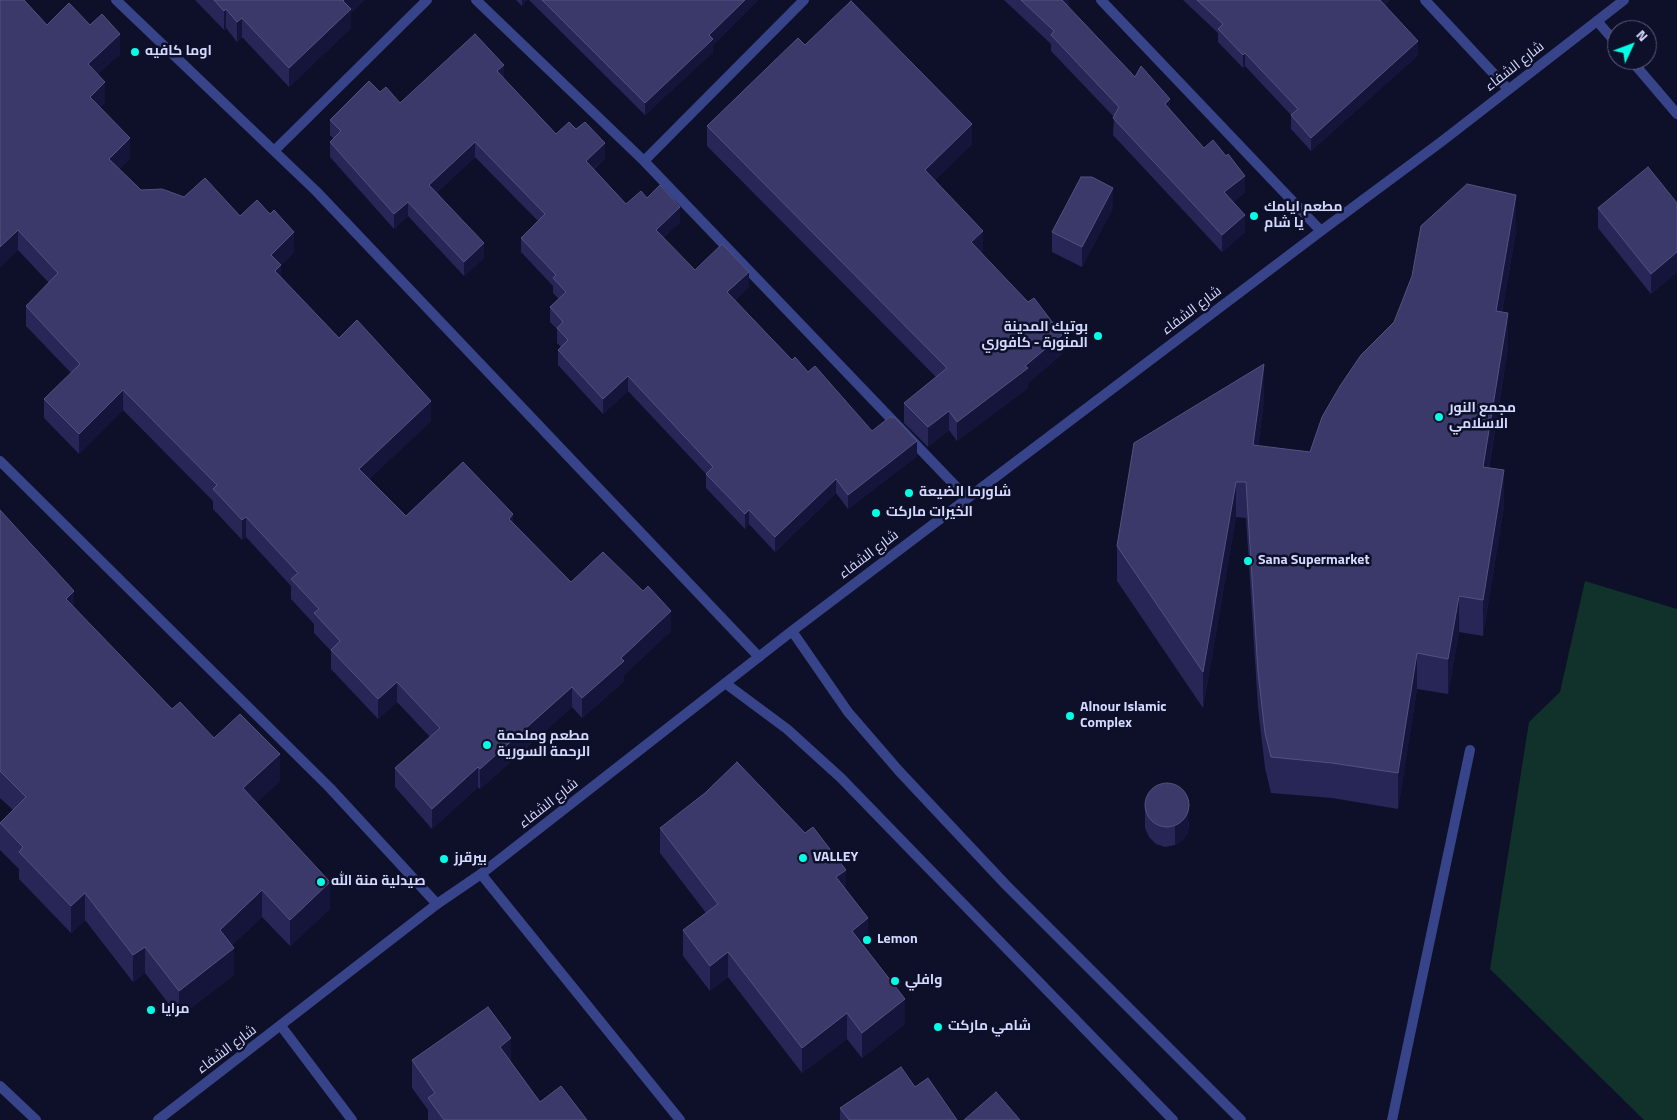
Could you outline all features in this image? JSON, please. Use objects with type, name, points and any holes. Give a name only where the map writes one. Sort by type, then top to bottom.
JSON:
[{"type":"street","points":[[116,0],[316,191],[759,657]]},
{"type":"street","points":[[275,150],[426,0]]},
{"type":"street","points":[[476,0],[644,161],[967,498]]},
{"type":"street","points":[[644,161],[804,0]]},
{"type":"street","points":[[1101,0],[1321,231]]},
{"type":"street","points":[[1426,0],[1508,89]]},
{"type":"street","name":"شارع الشفاء","points":[[158,1120],[437,904],[481,874],[792,631],[1441,142],[1624,0]]},
{"type":"street","points":[[1598,21],[1607,32]]},
{"type":"street","points":[[1640,70],[1677,114]]},
{"type":"street","points":[[0,461],[330,788],[437,904]]},
{"type":"street","points":[[792,631],[848,712],[899,771],[1006,885],[1241,1120]]},
{"type":"street","points":[[725,683],[787,729],[841,778],[1173,1120]]},
{"type":"street","points":[[1392,1120],[1470,750]]},
{"type":"street","points":[[481,874],[680,1120]]},
{"type":"street","points":[[281,1026],[352,1120]]},
{"type":"street","points":[[0,1086],[36,1120]]},
{"type":"green space","points":[[1585,581],[1677,609],[1677,1120],[1644,1120],[1490,969],[1529,722],[1560,692]]},
{"type":"building","points":[[0,0],[24,0],[47,25],[69,3],[90,25],[102,14],[120,34],[88,64],[105,82],[90,97],[130,138],[109,159],[141,190],[162,189],[184,197],[205,178],[240,216],[257,200],[270,214],[274,210],[294,232],[271,255],[281,265],[275,271],[339,338],[357,320],[431,401],[359,469],[406,516],[463,462],[513,514],[509,519],[571,582],[603,552],[643,591],[648,586],[671,611],[621,658],[624,661],[582,698],[572,687],[432,809],[395,768],[440,728],[397,682],[378,699],[331,650],[340,641],[314,613],[319,609],[291,579],[298,573],[246,517],[242,520],[213,489],[217,485],[123,390],[79,434],[44,399],[80,364],[26,306],[58,273],[18,230],[0,247]]},
{"type":"building","points":[[214,0],[344,0],[351,9],[289,68],[242,18],[237,22],[226,9],[224,11]]},
{"type":"building","points":[[542,0],[745,0],[709,35],[713,39],[645,103]]},
{"type":"building","points":[[1021,0],[1062,0],[1135,77],[1141,66],[1170,99],[1165,104],[1204,148],[1213,140],[1226,156],[1228,154],[1245,176],[1224,192],[1245,215],[1222,235],[1113,118],[1119,107],[1051,35],[1054,31]]},
{"type":"building","points":[[1197,0],[1380,0],[1418,41],[1311,138],[1291,115],[1298,109],[1245,53],[1243,55],[1218,29],[1223,24]]},
{"type":"building","points":[[851,1],[972,124],[925,170],[983,231],[971,242],[1028,302],[1034,298],[1062,335],[1025,366],[1028,368],[957,422],[949,411],[928,427],[904,403],[947,368],[707,126],[798,38],[805,45]]},
{"type":"building","points":[[475,34],[504,65],[497,71],[556,134],[569,122],[576,129],[585,122],[605,143],[586,161],[626,204],[641,191],[647,198],[660,185],[680,207],[656,230],[695,270],[722,244],[749,272],[727,292],[792,360],[795,357],[808,372],[815,366],[872,431],[891,416],[917,441],[848,495],[836,479],[775,537],[749,510],[745,514],[706,474],[713,467],[628,376],[603,399],[558,350],[568,340],[557,328],[563,322],[550,307],[566,292],[553,278],[556,275],[521,238],[545,214],[475,142],[429,185],[484,243],[464,262],[408,202],[394,214],[330,142],[341,131],[330,120],[369,81],[380,92],[386,87],[400,103]]},
{"type":"building","points":[[1648,167],[1677,203],[1677,252],[1651,274],[1598,208]]},
{"type":"building","points":[[1081,177],[1092,177],[1113,188],[1082,247],[1052,232]]},
{"type":"building","points":[[1467,184],[1516,195],[1496,311],[1508,313],[1483,467],[1504,470],[1483,600],[1459,596],[1448,659],[1417,653],[1398,773],[1332,763],[1271,757],[1265,733],[1258,672],[1246,482],[1236,482],[1203,672],[1117,546],[1134,443],[1264,364],[1253,445],[1310,452],[1322,417],[1340,386],[1361,355],[1394,322],[1412,276],[1421,226]]},
{"type":"building","points":[[0,510],[74,591],[66,599],[172,709],[180,702],[214,738],[240,714],[280,754],[243,788],[330,882],[290,920],[262,890],[220,930],[234,948],[179,991],[145,947],[133,955],[85,893],[71,906],[19,852],[23,847],[0,823],[26,797],[0,771]]},
{"type":"building","points":[[737,762],[805,833],[813,827],[846,870],[836,877],[868,918],[852,931],[905,999],[862,1033],[847,1013],[802,1048],[728,952],[710,966],[683,930],[718,904],[660,828],[705,793]]},
{"type":"building","points":[[1163,783],[1171,783],[1183,789],[1189,805],[1183,821],[1171,827],[1163,827],[1151,821],[1145,809],[1145,801],[1151,789]]},
{"type":"building","points":[[488,1007],[511,1038],[500,1047],[540,1102],[561,1086],[587,1120],[444,1120],[428,1098],[435,1093],[412,1060]]},
{"type":"building","points":[[901,1067],[915,1087],[928,1078],[957,1120],[849,1120],[840,1108]]},
{"type":"building","points":[[996,1092],[1020,1120],[964,1120]]},
{"type":"place","name":"اوما كافيه","points":[[135,52]]},
{"type":"place","name":"مطعم ايامك يا شام","points":[[1254,216]]},
{"type":"place","name":"بوتيك المدينة المنورة - كافوري","points":[[1098,336]]},
{"type":"place","name":"مجمع النور الاسلامي","points":[[1439,417]]},
{"type":"place","name":"شاورما الضيعة","points":[[909,493]]},
{"type":"place","name":"الخيرات ماركت","points":[[876,513]]},
{"type":"place","name":"Sana Supermarket","points":[[1248,561]]},
{"type":"place","name":"Alnour Islamic Complex","points":[[1070,716]]},
{"type":"place","name":"مطعم وملحمة الرحمة السورية","points":[[487,745]]},
{"type":"place","name":"VALLEY","points":[[803,858]]},
{"type":"place","name":"بيرقرز","points":[[444,859]]},
{"type":"place","name":"صيدلية منة الله","points":[[321,882]]},
{"type":"place","name":"Lemon","points":[[867,940]]},
{"type":"place","name":"وافلي","points":[[895,981]]},
{"type":"place","name":"مرايا","points":[[151,1010]]},
{"type":"place","name":"شامي ماركت","points":[[938,1027]]}]
